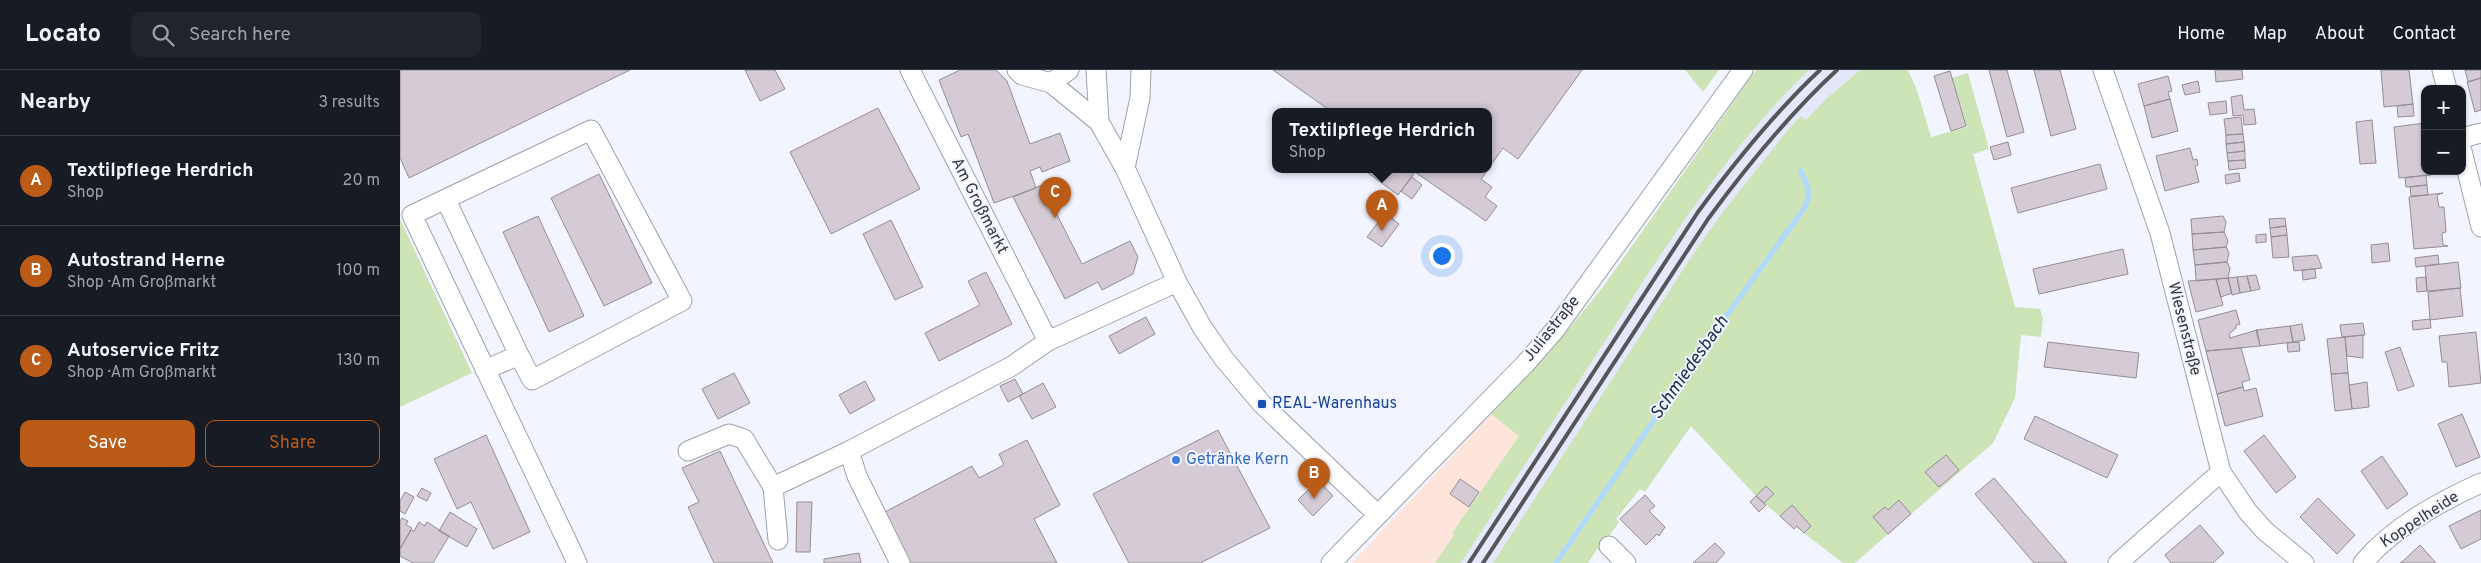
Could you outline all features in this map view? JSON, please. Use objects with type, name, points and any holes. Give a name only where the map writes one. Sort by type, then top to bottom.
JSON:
[{"type":"street","name":"Am Großmarkt","points":[[910,70],[1048,341]]},
{"type":"street","points":[[1017,70],[1022,75],[1051,83],[1099,122],[1126,168],[1177,282],[1202,327],[1224,359],[1250,389],[1378,514]]},
{"type":"street","points":[[1051,83],[1069,70]]},
{"type":"street","points":[[1096,70],[1099,122]]},
{"type":"street","points":[[1126,168],[1140,98],[1141,70]]},
{"type":"street","name":"Juliastraße","points":[[1331,563],[1526,363],[1554,330],[1743,70]]},
{"type":"street","name":"Wiesenstraße","points":[[2103,70],[2160,234],[2221,472],[2248,512],[2265,531],[2304,563]]},
{"type":"street","points":[[2442,70],[2446,85]]},
{"type":"street","points":[[446,200],[532,380],[682,301],[591,130],[412,215],[577,563]]},
{"type":"street","points":[[2466,137],[2481,133]]},
{"type":"street","points":[[2466,167],[2481,227]]},
{"type":"street","points":[[773,487],[849,452],[1012,366],[1048,341],[1177,282]]},
{"type":"street","points":[[485,370],[519,355]]},
{"type":"street","points":[[688,451],[729,434],[744,439],[773,487],[778,540]]},
{"type":"street","points":[[849,452],[857,476],[900,563]]},
{"type":"street","points":[[2118,563],[2221,472]]},
{"type":"street","name":"Koppelheide","points":[[2363,563],[2374,550],[2406,525],[2448,498],[2481,483]]},
{"type":"street","points":[[1609,546],[1626,563]]},
{"type":"shaded area","points":[[1809,70],[1860,70],[1826,99],[1806,120],[1801,116],[1722,213],[1493,563],[1461,563],[1703,193],[1777,101]]},
{"type":"shaded area","points":[[1491,414],[1519,436],[1452,533],[1454,535],[1435,563],[1352,563]]},
{"type":"green space","points":[[1685,70],[1719,70],[1703,92]]},
{"type":"green space","points":[[1756,70],[1809,70],[1752,131],[1726,163],[1678,230],[1461,563],[1435,563],[1454,535],[1452,533],[1519,436],[1491,414],[1550,352],[1603,287]]},
{"type":"green space","points":[[1860,70],[1908,70],[1917,90],[1931,137],[1967,127],[1952,78],[1968,73],[1989,149],[1973,154],[2015,307],[2040,309],[2043,318],[2041,337],[2021,335],[2015,398],[1993,443],[1855,563],[1843,563],[1796,527],[1794,529],[1756,496],[1691,426],[1645,492],[1640,489],[1616,519],[1619,522],[1599,551],[1597,549],[1588,563],[1493,563],[1690,259],[1722,213],[1801,116],[1806,120],[1826,99]]},
{"type":"green space","points":[[400,219],[472,373],[400,407]]},
{"type":"building","points":[[400,70],[630,70],[409,178],[400,158]]},
{"type":"building","points":[[745,70],[775,70],[785,89],[760,101]]},
{"type":"building","points":[[960,70],[996,70],[1007,81],[1030,144],[1060,133],[1070,161],[1042,172],[1040,167],[1030,171],[1036,188],[994,203],[968,134],[961,137],[939,80]]},
{"type":"building","points":[[1273,70],[1582,70],[1518,159],[1503,148],[1492,163],[1492,108],[1326,108]]},
{"type":"building","points":[[1989,70],[2007,70],[2024,132],[2007,137]]},
{"type":"building","points":[[2034,70],[2060,70],[2076,129],[2051,136]]},
{"type":"building","points":[[2215,70],[2242,70],[2243,79],[2216,82]]},
{"type":"building","points":[[2381,70],[2409,70],[2413,104],[2384,107]]},
{"type":"building","points":[[2465,70],[2481,70],[2481,78],[2468,82]]},
{"type":"building","points":[[1950,71],[1966,126],[1951,131],[1934,76]]},
{"type":"building","points":[[2168,76],[2172,91],[2168,92],[2170,99],[2144,106],[2138,84]]},
{"type":"building","points":[[2481,78],[2481,110],[2475,112],[2467,82]]},
{"type":"building","points":[[2198,81],[2200,92],[2185,95],[2182,85]]},
{"type":"building","points":[[2242,95],[2244,110],[2254,109],[2256,124],[2244,125],[2243,115],[2233,116],[2231,97]]},
{"type":"building","points":[[2170,99],[2178,131],[2152,138],[2144,106]]},
{"type":"building","points":[[2226,101],[2227,113],[2210,115],[2208,103]]},
{"type":"building","points":[[2413,104],[2414,116],[2398,117],[2397,106]]},
{"type":"building","points":[[878,108],[920,189],[831,234],[790,152]]},
{"type":"building","points":[[2241,117],[2243,134],[2226,135],[2224,119]]},
{"type":"building","points":[[2372,120],[2376,163],[2360,164],[2356,122]]},
{"type":"building","points":[[2421,124],[2421,175],[2431,175],[2399,178],[2394,127]]},
{"type":"building","points":[[2243,134],[2244,142],[2226,144],[2226,135]]},
{"type":"building","points":[[2008,142],[2011,155],[1994,160],[1990,147]]},
{"type":"building","points":[[2244,142],[2245,151],[2227,153],[2226,144]]},
{"type":"building","points":[[2190,148],[2193,160],[2197,159],[2198,165],[2195,166],[2199,182],[2165,191],[2156,156]]},
{"type":"building","points":[[2245,151],[2245,160],[2228,161],[2227,153]]},
{"type":"building","points":[[2245,160],[2246,168],[2229,170],[2228,161]]},
{"type":"building","points":[[2100,164],[2107,189],[2018,213],[2011,188]]},
{"type":"building","points":[[1368,173],[1414,173],[1398,195]]},
{"type":"building","points":[[1416,173],[1486,173],[1481,179],[1492,187],[1485,197],[1497,206],[1486,221]]},
{"type":"building","points":[[2239,173],[2240,181],[2226,184],[2225,175]]},
{"type":"building","points":[[599,174],[652,283],[604,306],[551,198]]},
{"type":"building","points":[[2426,175],[2427,185],[2406,187],[2405,178]]},
{"type":"building","points":[[1412,177],[1422,185],[1412,199],[1401,191]]},
{"type":"building","points":[[1042,185],[1082,264],[1130,241],[1138,257],[1133,274],[1102,290],[1098,282],[1065,299],[1013,197]]},
{"type":"building","points":[[2427,185],[2428,195],[2411,196],[2410,187]]},
{"type":"building","points":[[2443,193],[2437,195],[2439,207],[2444,207],[2446,232],[2442,233],[2443,245],[2448,246],[2414,249],[2409,197]]},
{"type":"building","points":[[1385,213],[1399,224],[1382,247],[1367,237]]},
{"type":"building","points":[[538,216],[584,316],[549,332],[503,232]]},
{"type":"building","points":[[2223,216],[2226,222],[2224,232],[2192,234],[2191,219]]},
{"type":"building","points":[[2285,218],[2286,226],[2270,228],[2269,219]]},
{"type":"building","points":[[891,220],[923,287],[895,300],[863,234]]},
{"type":"building","points":[[2286,226],[2287,235],[2271,237],[2270,228]]},
{"type":"building","points":[[2224,232],[2228,241],[2226,247],[2193,250],[2192,234]]},
{"type":"building","points":[[2266,234],[2266,242],[2256,243],[2256,235]]},
{"type":"building","points":[[2287,235],[2289,257],[2273,258],[2271,237]]},
{"type":"building","points":[[2388,243],[2390,261],[2372,263],[2371,245]]},
{"type":"building","points":[[2226,247],[2229,253],[2227,262],[2195,265],[2193,250]]},
{"type":"building","points":[[2123,249],[2128,274],[2039,294],[2033,269]]},
{"type":"building","points":[[2317,255],[2322,268],[2294,271],[2292,257]]},
{"type":"building","points":[[2438,255],[2439,264],[2416,267],[2415,258]]},
{"type":"building","points":[[2227,262],[2230,268],[2228,278],[2196,281],[2195,265]]},
{"type":"building","points":[[2458,262],[2461,288],[2427,291],[2425,266]]},
{"type":"building","points":[[2315,269],[2316,278],[2303,280],[2302,270]]},
{"type":"building","points":[[986,272],[1012,324],[939,361],[925,333],[980,305],[968,281]]},
{"type":"building","points":[[2256,275],[2260,289],[2251,291],[2247,276]]},
{"type":"building","points":[[2247,276],[2251,291],[2240,293],[2237,277]]},
{"type":"building","points":[[2237,277],[2240,293],[2232,295],[2228,278]]},
{"type":"building","points":[[2426,277],[2427,291],[2417,292],[2416,278]]},
{"type":"building","points":[[2228,278],[2232,293],[2221,297],[2216,279]]},
{"type":"building","points":[[2216,279],[2223,305],[2196,312],[2188,281]]},
{"type":"building","points":[[2460,288],[2463,316],[2430,320],[2428,292]]},
{"type":"building","points":[[2236,310],[2240,324],[2236,325],[2236,328],[2229,334],[2230,338],[2257,330],[2260,346],[2206,351],[2198,320]]},
{"type":"building","points":[[1146,317],[1155,334],[1119,354],[1109,336]]},
{"type":"building","points":[[2430,319],[2431,328],[2413,330],[2412,321]]},
{"type":"building","points":[[2363,323],[2365,335],[2342,337],[2340,325]]},
{"type":"building","points":[[2302,324],[2305,340],[2293,342],[2290,326]]},
{"type":"building","points":[[2290,326],[2293,342],[2260,346],[2256,330]]},
{"type":"building","points":[[2476,332],[2481,383],[2449,387],[2447,362],[2442,362],[2439,336]]},
{"type":"building","points":[[2363,335],[2363,358],[2347,356],[2345,337]]},
{"type":"building","points":[[2345,337],[2348,373],[2331,374],[2327,339]]},
{"type":"building","points":[[2048,342],[2139,353],[2136,378],[2044,367]]},
{"type":"building","points":[[2299,342],[2300,351],[2288,352],[2287,343]]},
{"type":"building","points":[[2400,347],[2414,386],[2398,391],[2385,352]]},
{"type":"building","points":[[2241,348],[2250,380],[2242,382],[2243,387],[2217,394],[2206,351]]},
{"type":"building","points":[[734,373],[750,403],[718,419],[702,389]]},
{"type":"building","points":[[2348,373],[2352,409],[2335,411],[2331,374]]},
{"type":"building","points":[[1015,379],[1023,394],[1008,402],[1000,386]]},
{"type":"building","points":[[865,381],[875,400],[850,414],[839,395]]},
{"type":"building","points":[[2367,382],[2369,407],[2352,409],[2349,385]]},
{"type":"building","points":[[1043,383],[1056,407],[1032,419],[1019,396]]},
{"type":"building","points":[[2243,387],[2244,391],[2256,388],[2263,416],[2225,426],[2217,394]]},
{"type":"building","points":[[2462,414],[2480,457],[2456,467],[2438,424]]},
{"type":"building","points":[[2035,416],[2118,455],[2107,478],[2024,439]]},
{"type":"building","points":[[1218,430],[1270,528],[1200,563],[1129,563],[1093,494]]},
{"type":"building","points":[[486,435],[530,532],[493,549],[471,502],[457,509],[434,459]]},
{"type":"building","points":[[2264,435],[2296,477],[2276,493],[2244,451]]},
{"type":"building","points":[[1027,440],[1060,505],[1034,519],[1057,563],[908,563],[883,513],[972,466],[979,478],[1004,465],[999,454]]},
{"type":"building","points":[[720,451],[773,563],[714,563],[688,507],[699,502],[682,468]]},
{"type":"building","points":[[1946,455],[1959,470],[1939,487],[1925,472]]},
{"type":"building","points":[[2382,456],[2408,494],[2387,509],[2361,471]]},
{"type":"building","points":[[1994,478],[2067,563],[2034,563],[1975,494]]},
{"type":"building","points":[[1460,479],[1479,492],[1469,507],[1450,494]]},
{"type":"building","points":[[1318,480],[1333,496],[1313,516],[1298,500]]},
{"type":"building","points":[[1766,486],[1774,494],[1764,503],[1756,496]]},
{"type":"building","points":[[422,488],[431,493],[427,501],[417,496]]},
{"type":"building","points":[[405,492],[414,497],[405,514],[400,511],[400,501]]},
{"type":"building","points":[[1645,495],[1655,506],[1649,511],[1665,527],[1659,536],[1657,534],[1646,545],[1620,519]]},
{"type":"building","points":[[1756,496],[1766,505],[1759,512],[1750,502]]},
{"type":"building","points":[[2318,498],[2355,535],[2337,554],[2300,517]]},
{"type":"building","points":[[1899,500],[1911,514],[1888,534],[1873,517],[1885,507],[1888,510]]},
{"type":"building","points":[[797,502],[812,502],[810,552],[796,552]]},
{"type":"building","points":[[1792,505],[1811,526],[1804,533],[1797,526],[1794,529],[1780,516]]},
{"type":"building","points":[[2481,510],[2481,539],[2461,549],[2449,526]]},
{"type":"building","points":[[450,512],[477,529],[467,547],[439,531]]},
{"type":"building","points":[[402,518],[408,521],[406,525],[412,528],[400,549],[400,521]]},
{"type":"building","points":[[419,522],[425,526],[427,522],[449,536],[433,563],[413,563],[400,556],[400,549],[411,530],[414,531]]},
{"type":"building","points":[[2200,525],[2224,553],[2213,563],[2171,563],[2165,555]]},
{"type":"building","points":[[1715,543],[1725,553],[1716,563],[1693,563]]},
{"type":"building","points":[[2420,545],[2436,563],[2400,563],[2403,561]]},
{"type":"building","points":[[859,553],[861,563],[824,563],[824,559]]},
{"type":"waterway","name":"Schmiedesbach","points":[[1556,563],[1706,344],[1803,210],[1806,205],[1808,190],[1801,171]]},
{"type":"railway","points":[[1469,563],[1698,212],[1756,138],[1820,70]]},
{"type":"railway","points":[[1483,563],[1708,219],[1769,142],[1837,70]]},
{"type":"place","name":"Autoservice Fritz","points":[[1055,218]]},
{"type":"place","name":"Textilpflege Herdrich","points":[[1382,231]]},
{"type":"place","name":"REAL-Warenhaus","points":[[1262,404]]},
{"type":"place","name":"Getränke Kern","points":[[1176,460]]},
{"type":"place","name":"Autostrand Herne","points":[[1314,499]]}]
